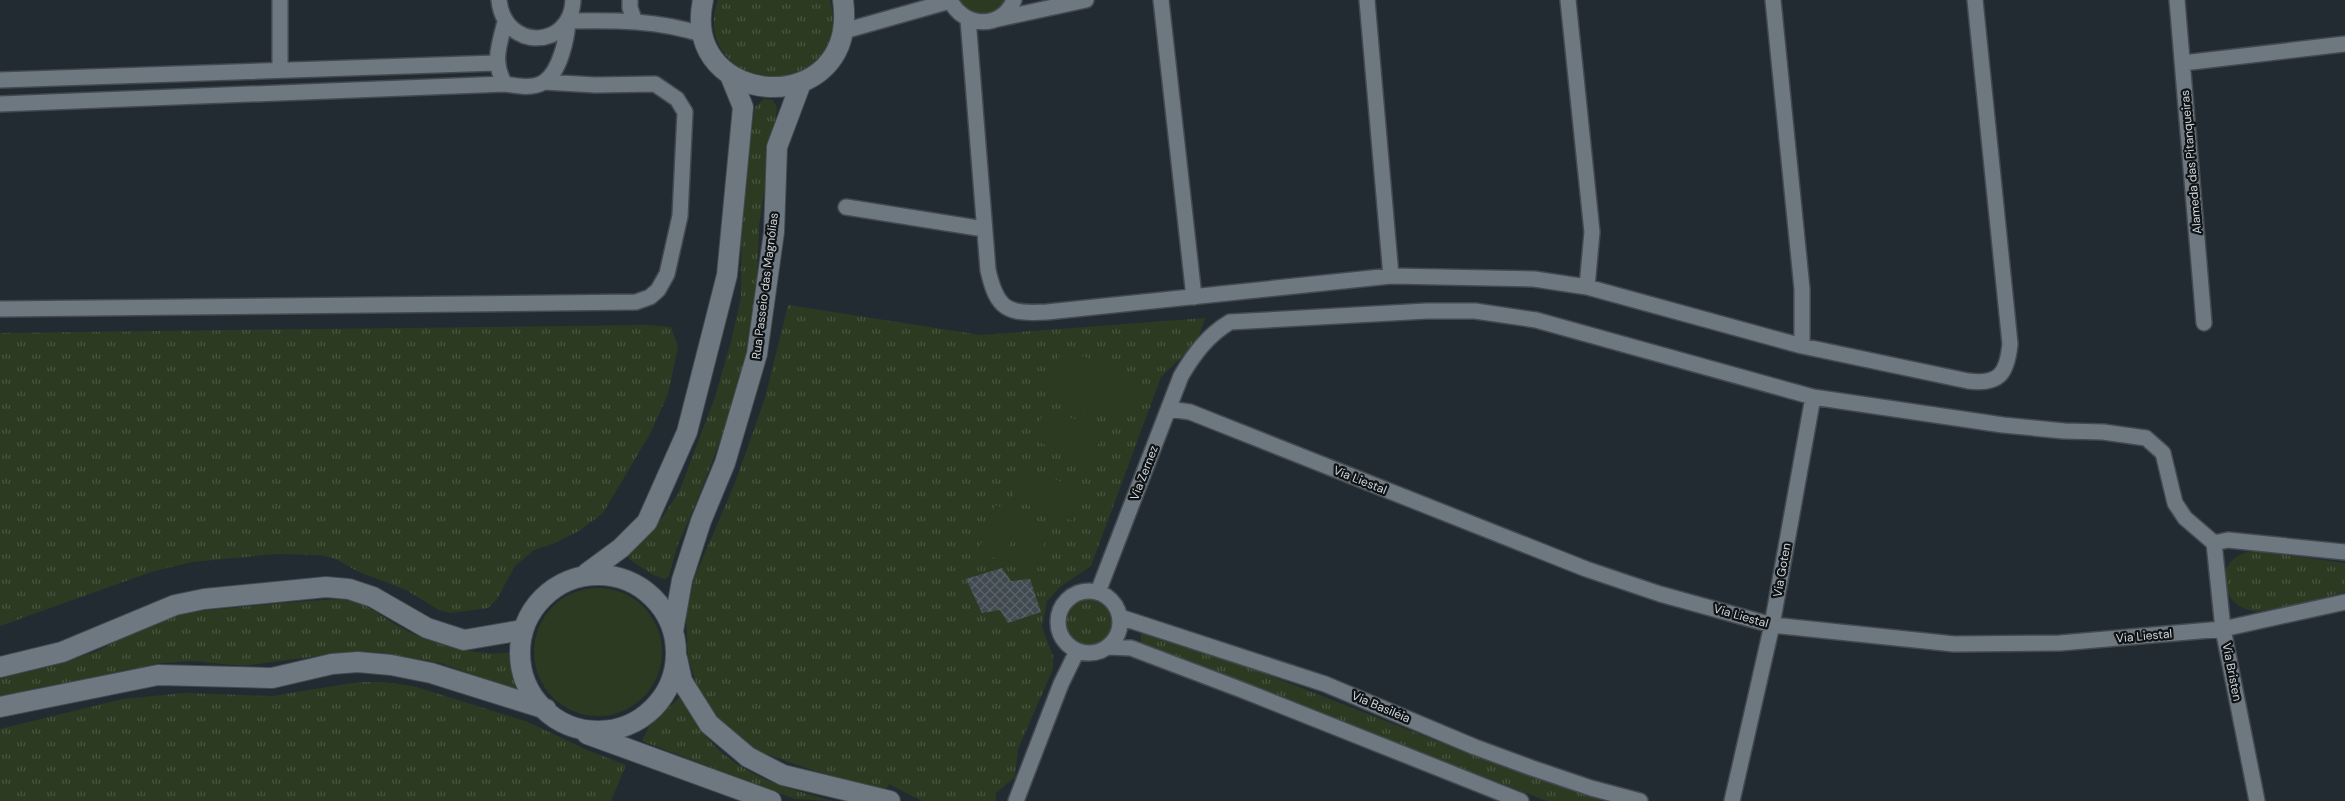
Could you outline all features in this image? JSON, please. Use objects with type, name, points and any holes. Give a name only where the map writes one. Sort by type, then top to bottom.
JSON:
[{"type":"street","points":[[280,0],[280,69]]},
{"type":"street","points":[[499,0],[500,11],[505,22],[514,31],[525,37],[537,38],[554,33],[568,21],[635,22],[680,27],[704,35]]},
{"type":"street","points":[[544,82],[550,76],[565,45],[573,0]]},
{"type":"street","points":[[630,0],[630,8],[635,22]]},
{"type":"street","points":[[703,0],[702,26],[704,35],[710,52],[718,64],[730,75],[747,84],[764,88],[783,88],[801,83],[816,74],[829,62],[838,48],[844,31],[845,14],[843,0]]},
{"type":"street","points":[[844,31],[950,0],[957,12],[968,19],[983,22],[1086,0]]},
{"type":"street","points":[[998,19],[1006,13],[1014,0]]},
{"type":"street","points":[[1161,0],[1194,297]]},
{"type":"street","points":[[1367,0],[1391,276]]},
{"type":"street","points":[[1568,0],[1592,232],[1587,287]]},
{"type":"street","points":[[1773,0],[1802,289],[1802,346]]},
{"type":"street","points":[[968,19],[984,229],[991,284],[995,297],[1011,310],[1047,312],[1391,276],[1534,279],[1587,287],[1802,346],[1976,382],[1994,380],[2003,370],[2009,353],[2009,335],[1975,0]]},
{"type":"street","name":"Alameda das Pitanqueiras","points":[[2177,0],[2204,323]]},
{"type":"street","points":[[505,22],[497,50],[496,63],[499,74],[505,84]]},
{"type":"street","points":[[2183,63],[2345,44]]},
{"type":"street","points":[[0,80],[496,63]]},
{"type":"street","points":[[730,75],[743,107],[727,275],[687,432],[646,522],[621,548],[587,573],[553,590],[541,600],[522,630],[520,661],[530,692],[546,709],[566,724],[581,732],[771,801]]},
{"type":"street","points":[[0,104],[505,84],[527,86],[544,82],[595,85],[655,84],[677,99],[685,112],[680,216],[667,274],[658,290],[650,297],[636,302],[0,309]]},
{"type":"street","name":"Rua Passeio das Magnólias","points":[[673,631],[682,580],[701,521],[725,463],[758,354],[774,232],[777,147],[801,83]]},
{"type":"street","points":[[846,207],[984,229]]},
{"type":"street","name":"Via Zernez","points":[[1098,592],[1180,376],[1194,355],[1218,329],[1230,322],[1408,312],[1475,311],[1536,320],[1813,397],[2064,432],[2103,432],[2146,438],[2163,453],[2175,503],[2185,518],[2214,543]]},
{"type":"street","name":"Via Goten","points":[[1732,801],[1772,625],[1813,397]]},
{"type":"street","name":"Via Liestal","points":[[1169,409],[1190,412],[1586,569],[1660,594],[1772,625],[1954,644],[2060,643],[2223,628],[2345,602]]},
{"type":"street","points":[[2214,543],[2228,540],[2345,552]]},
{"type":"street","name":"Via Bristen","points":[[2214,543],[2223,628],[2257,801]]},
{"type":"street","points":[[587,573],[615,576],[644,590],[657,601],[666,614],[673,631],[682,681],[709,724],[748,757],[783,775],[886,800]]},
{"type":"street","points":[[0,667],[62,652],[175,605],[204,599],[326,587],[350,589],[373,598],[427,628],[464,640],[522,630]]},
{"type":"street","points":[[1108,647],[1118,634],[1120,617],[1113,602],[1098,592],[1090,591],[1073,595],[1062,607],[1058,624],[1064,640],[1078,651],[1093,653],[1108,647],[1131,648],[1521,801]]},
{"type":"street","name":"Via Basiléia","points":[[1120,617],[1325,684],[1475,747],[1591,788],[1640,801]]},
{"type":"street","points":[[1016,801],[1061,684],[1078,651]]},
{"type":"street","points":[[581,732],[614,729],[643,716],[656,705],[665,692],[672,677],[676,654]]},
{"type":"street","points":[[0,707],[158,675],[272,678],[332,664],[358,662],[391,665],[431,673],[546,709]]},
{"type":"green space","points":[[718,0],[830,0],[833,26],[827,48],[812,65],[801,72],[774,80],[756,76],[732,62],[723,52],[717,41],[714,15]]},
{"type":"green space","points":[[959,0],[1005,0],[995,11],[982,14],[971,13]]},
{"type":"green space","points":[[764,99],[773,100],[777,108],[759,225],[757,276],[749,350],[729,417],[677,547],[669,576],[665,579],[653,575],[629,559],[628,556],[662,518],[679,492],[715,397],[731,342],[741,297],[742,200],[755,107]]},
{"type":"green space","points":[[788,305],[981,335],[1205,318],[1197,342],[1161,377],[1091,566],[1060,587],[1047,601],[1042,627],[1053,656],[1053,669],[1018,749],[1015,777],[996,793],[996,801],[922,801],[889,784],[885,791],[818,772],[755,750],[714,717],[700,696],[688,657],[686,614],[695,576],[735,483],[765,398]]},
{"type":"green space","points":[[649,325],[671,327],[678,347],[668,394],[650,434],[603,513],[579,531],[555,543],[534,550],[515,566],[497,599],[488,608],[450,613],[439,610],[406,590],[357,571],[336,559],[320,555],[276,554],[192,562],[151,572],[0,626],[0,333]]},
{"type":"green space","points":[[1062,349],[1142,377],[1125,423],[1045,395]]},
{"type":"green space","points":[[1045,408],[1103,430],[1091,463],[1033,440]]},
{"type":"green space","points":[[1023,468],[1084,490],[1073,521],[1012,499]]},
{"type":"green space","points":[[995,505],[1021,515],[1003,561],[978,552]]},
{"type":"green space","points":[[1026,517],[1051,526],[1034,572],[1008,563]]},
{"type":"green space","points":[[2254,551],[2345,563],[2345,592],[2261,611],[2241,607],[2232,600],[2226,590],[2224,580],[2226,570],[2231,561],[2241,554]]},
{"type":"green space","points":[[598,588],[622,593],[643,607],[657,628],[662,652],[657,676],[643,697],[622,711],[598,716],[574,711],[553,697],[539,676],[534,652],[539,628],[553,607],[574,593]]},
{"type":"green space","points":[[1088,597],[1098,599],[1106,605],[1112,613],[1114,623],[1112,633],[1106,641],[1098,647],[1088,649],[1078,647],[1070,641],[1064,633],[1062,623],[1064,613],[1070,605],[1078,599]]},
{"type":"green space","points":[[340,599],[359,603],[413,634],[440,644],[486,653],[512,652],[520,683],[513,688],[505,687],[441,663],[375,652],[355,651],[243,666],[193,661],[162,663],[0,697],[0,678],[59,664],[98,651],[133,632],[180,613]]},
{"type":"green space","points":[[1148,628],[1506,768],[1603,801],[1547,801],[1143,646],[1141,630]]},
{"type":"green space","points":[[359,682],[383,682],[413,686],[528,722],[587,750],[626,765],[611,801],[0,801],[0,729],[123,699],[184,693],[272,696]]},
{"type":"green space","points":[[679,698],[685,700],[701,730],[714,745],[744,769],[778,784],[833,801],[795,799],[642,741],[649,726]]},
{"type":"building","points":[[1002,568],[1011,581],[1030,579],[1041,612],[1008,623],[1000,610],[982,613],[966,579]]}]
